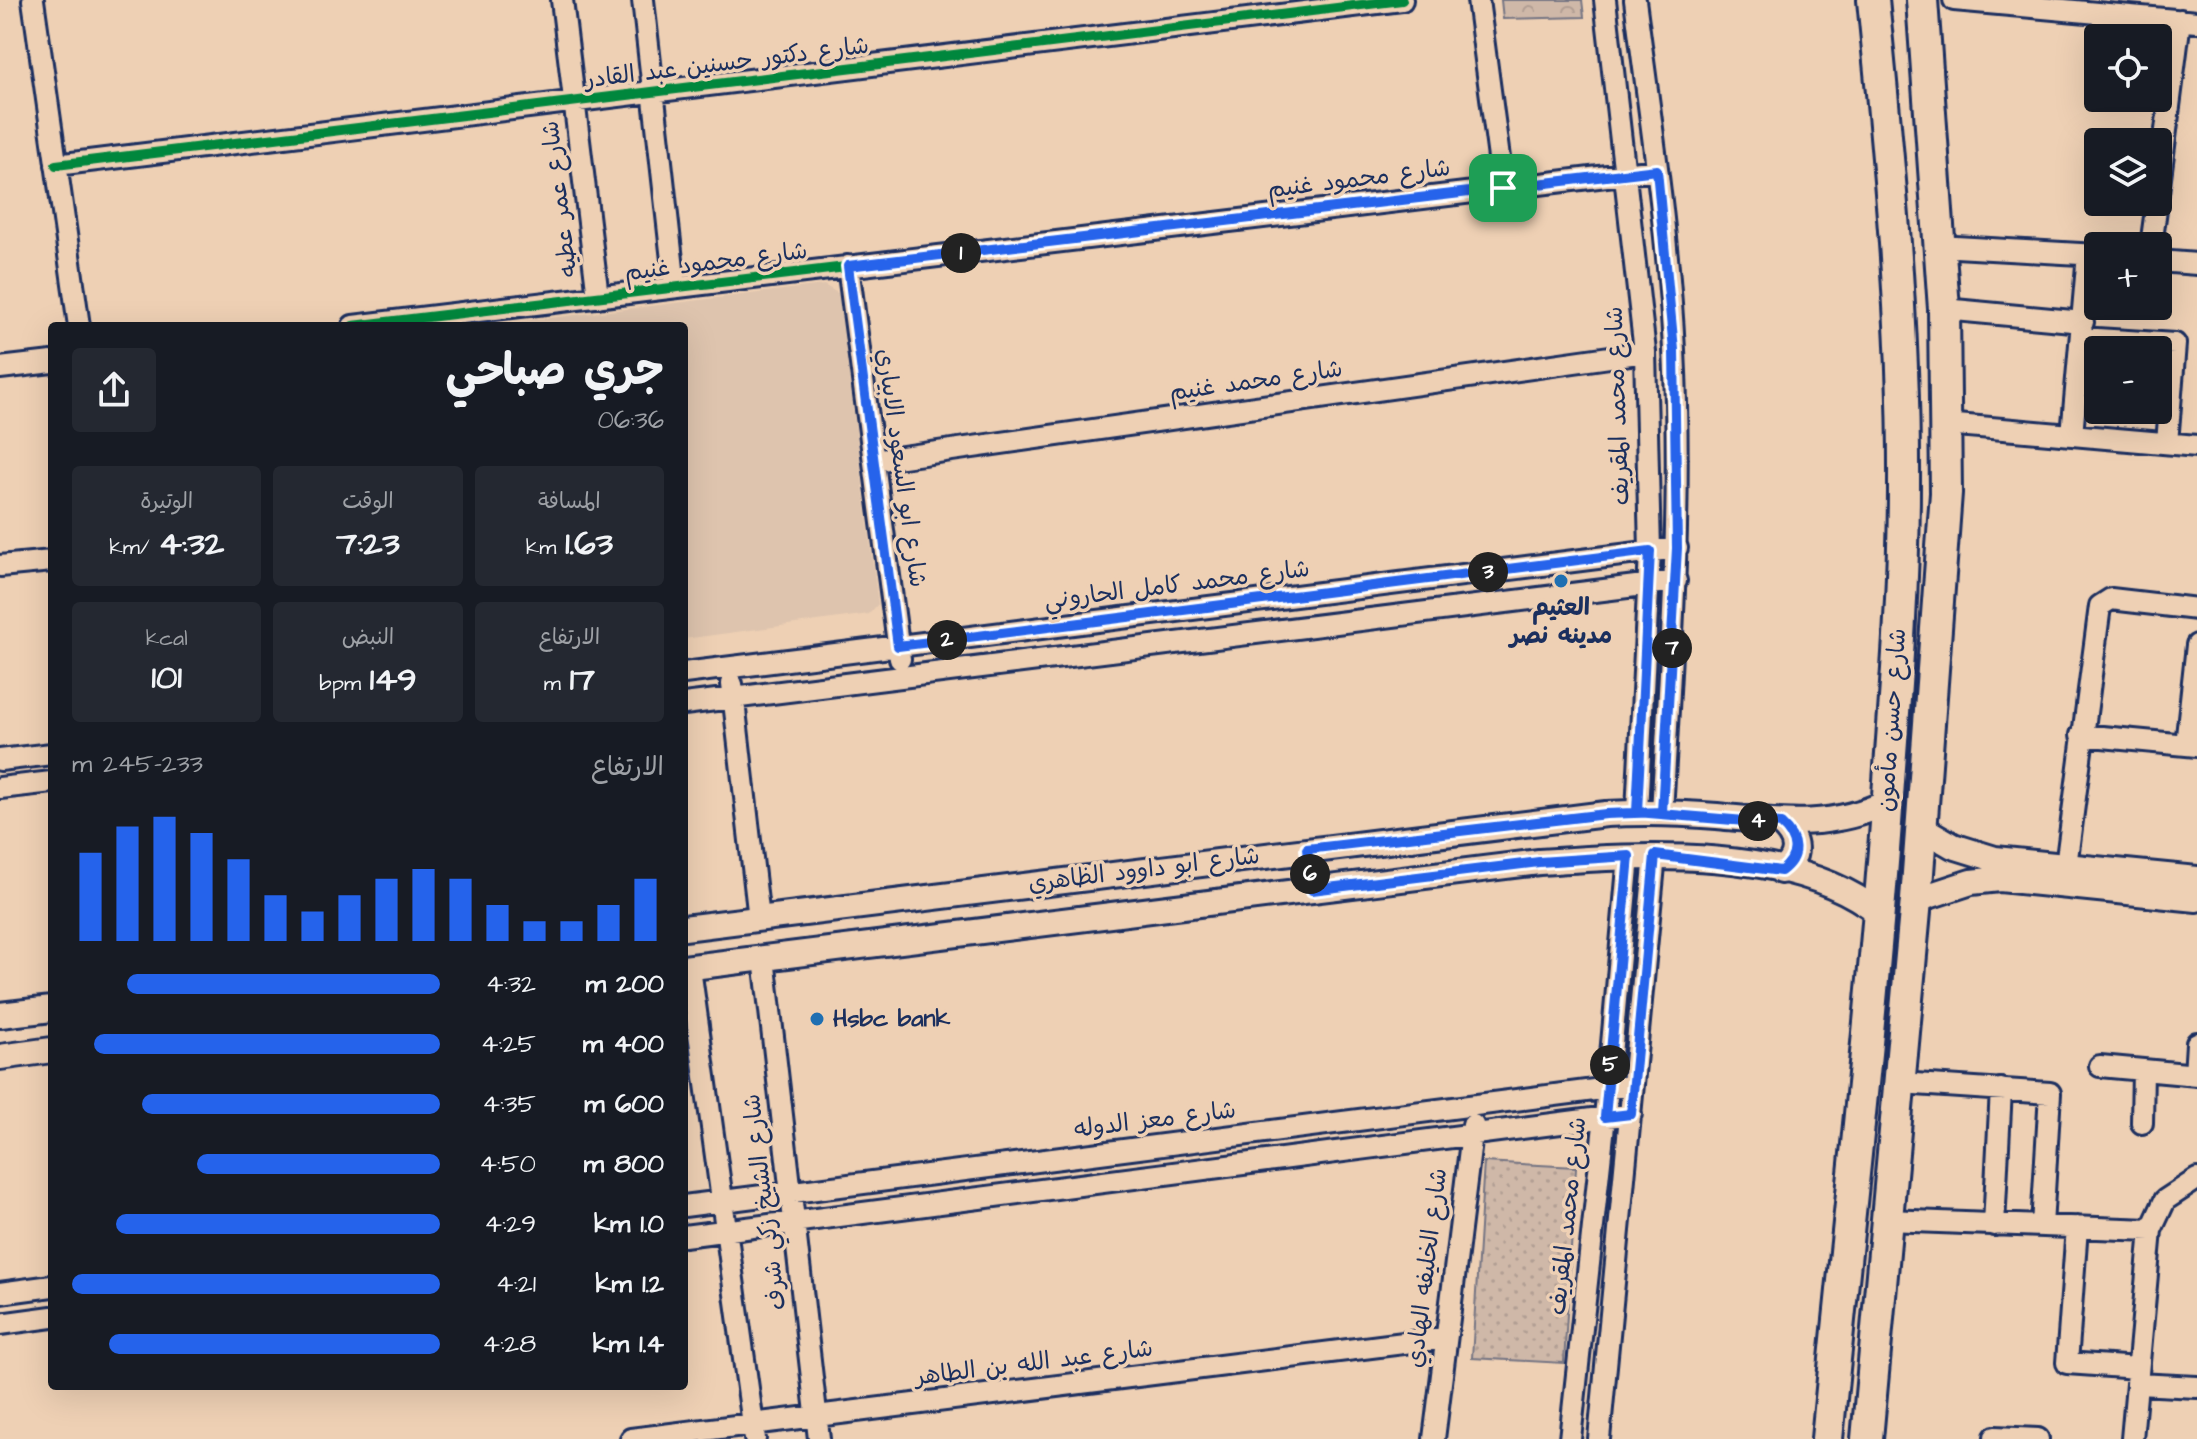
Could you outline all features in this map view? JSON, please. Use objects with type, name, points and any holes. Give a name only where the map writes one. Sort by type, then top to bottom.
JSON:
[{"type":"main road","name":"شارع حسن مأمون","points":[[1827,1439],[1879,913],[1905,488],[1903,378],[1892,197],[1873,0]]},
{"type":"main road","name":"شارع حسن مأمون","points":[[1867,1439],[1916,900],[1946,493],[1944,309],[1922,0]]},
{"type":"street","points":[[33,0],[78,322]]},
{"type":"street","name":"شارع عمر عطيه","points":[[562,0],[598,297]]},
{"type":"street","points":[[643,0],[675,287]]},
{"type":"street","name":"شارع دكتور حسنين عبد القادر","points":[[56,165],[1402,0]]},
{"type":"street","points":[[1478,0],[1503,188]]},
{"type":"street","name":"شارع محمد المقريف","points":[[1605,0],[1645,352],[1650,551],[1637,812]]},
{"type":"street","points":[[1635,0],[1657,170],[1674,350],[1677,548],[1662,812]]},
{"type":"street","points":[[1954,0],[2132,8],[2189,21],[2170,128]]},
{"type":"street","name":"شارع محمود غنيم","points":[[431,321],[675,287],[1657,170]]},
{"type":"street","points":[[1938,246],[2084,254]]},
{"type":"street","points":[[2172,262],[2197,264]]},
{"type":"street","name":"شارع ابو السعود الابياري","points":[[848,266],[902,676]]},
{"type":"street","points":[[1944,309],[2175,344],[2167,443]]},
{"type":"street","points":[[2072,435],[2084,316]]},
{"type":"street","name":"شارع محمد غنيم","points":[[874,461],[1645,352]]},
{"type":"street","points":[[0,368],[48,362]]},
{"type":"street","points":[[1945,424],[2197,446]]},
{"type":"street","name":"شارع محمد كامل الحاروني","points":[[688,673],[1677,548]]},
{"type":"street","points":[[0,566],[48,561]]},
{"type":"street","points":[[688,703],[1676,581]]},
{"type":"street","points":[[2066,866],[2100,606],[2111,599],[2197,609]]},
{"type":"street","points":[[2081,735],[2192,746],[2197,645]]},
{"type":"street","points":[[730,668],[759,919]]},
{"type":"street","points":[[0,760],[48,754]]},
{"type":"street","points":[[0,788],[48,782]]},
{"type":"street","name":"شارع ابو داوود الظاهري","points":[[688,927],[1307,849],[1637,812],[1781,824],[1834,821],[1888,802]]},
{"type":"street","points":[[1781,824],[1791,833],[1796,850],[1781,871]]},
{"type":"street","points":[[1922,828],[1984,868],[2197,899]]},
{"type":"street","points":[[1307,849],[1312,890]]},
{"type":"street","points":[[1599,1439],[1655,855]]},
{"type":"street","name":"شارع ابو داوود الظاهري","points":[[688,968],[1539,862],[1629,856],[1655,855],[1781,871],[1832,883],[1879,913]]},
{"type":"street","name":"شارع محمد المقريف","points":[[1570,1439],[1608,1088],[1629,856]]},
{"type":"street","points":[[1916,900],[1984,868],[2066,866],[2197,879]]},
{"type":"street","name":"شارع الشيخ زكي شرف","points":[[764,958],[819,1439]]},
{"type":"street","name":"شارع الشيخ زكي شرف","points":[[688,975],[754,1431]]},
{"type":"street","points":[[0,1015],[48,1009]]},
{"type":"street","points":[[2100,1066],[2196,1075],[2197,1043]]},
{"type":"street","points":[[0,1057],[48,1051]]},
{"type":"street","points":[[2142,1123],[2143,1070]]},
{"type":"street","points":[[1900,1083],[2050,1093],[2042,1226]]},
{"type":"street","name":"شارع معز الدوله","points":[[688,1205],[1633,1085]]},
{"type":"street","points":[[1994,1225],[2001,1089]]},
{"type":"street","name":"شارع الخليفه الهادي","points":[[1434,1439],[1444,1338],[1476,1105]]},
{"type":"street","points":[[688,1235],[1631,1114]]},
{"type":"street","points":[[2132,1439],[2151,1230],[2165,1200],[2197,1179]]},
{"type":"street","points":[[1887,1220],[2151,1230]]},
{"type":"street","points":[[2077,1227],[2067,1363],[2197,1387]]},
{"type":"street","points":[[0,1293],[48,1287]]},
{"type":"street","points":[[0,1324],[48,1318]]},
{"type":"street","name":"شارع عبد الله بن الطاهر","points":[[631,1439],[754,1431],[816,1416],[1444,1338]]},
{"type":"street","points":[[1995,1437],[2038,1439]]},
{"type":"shaded area","points":[[824,285],[839,294],[878,604],[869,614],[688,638],[688,322],[517,322]]},
{"type":"green space","points":[[1501,0],[1582,0],[1584,17],[1503,19]]},
{"type":"green space","points":[[1484,1162],[1576,1167],[1564,1363],[1472,1358]]},
{"type":"cycle path","points":[[56,165],[1402,0]]},
{"type":"cycle path","points":[[386,322],[1657,170]]},
{"type":"place","name":"العثيم مدينه نصر","points":[[1561,581]]},
{"type":"place","name":"Hsbc bank","points":[[817,1019]]},
{"type":"route","points":[[1503,188],[848,266],[898,646],[1650,551],[1637,812],[1781,824],[1791,833],[1796,850],[1788,866],[1781,871],[1717,860],[1655,855],[1631,1114],[1605,1117],[1629,856],[1539,862],[1312,890],[1307,849],[1606,814],[1637,812],[1662,812],[1677,548],[1674,350],[1657,170],[1503,188]]}]
